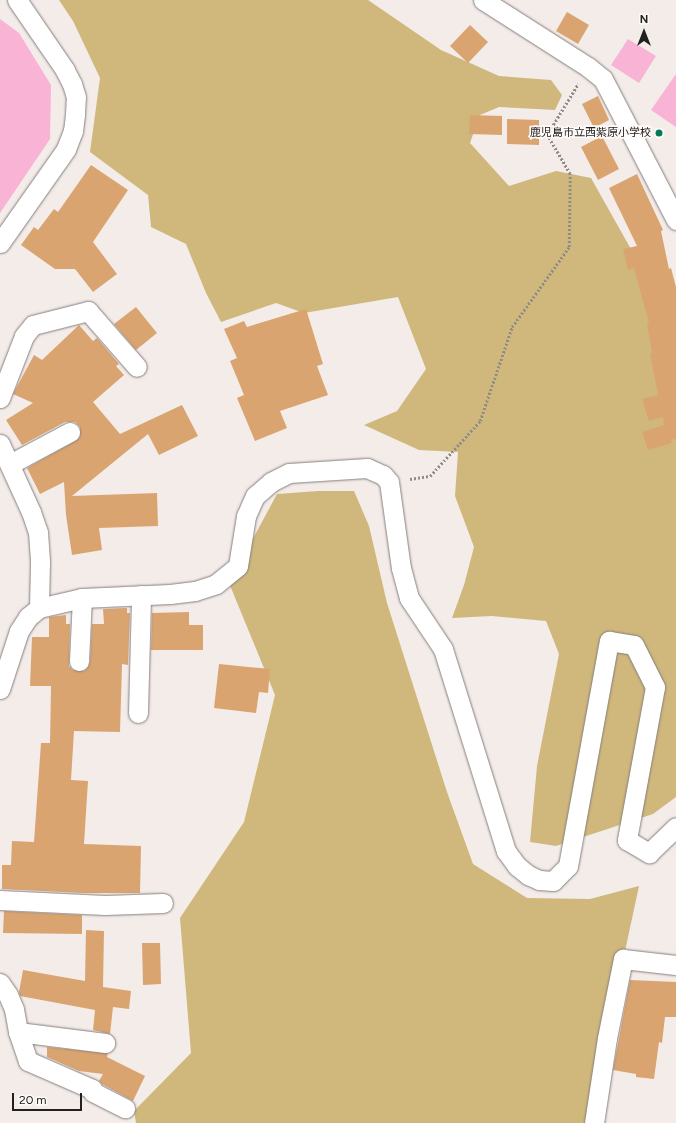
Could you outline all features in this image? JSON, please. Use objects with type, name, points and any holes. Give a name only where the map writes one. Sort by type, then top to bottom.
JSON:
[{"type":"street","points":[[0,243],[66,149],[73,131],[75,114],[76,97],[72,84],[65,70],[17,0]]},
{"type":"street","points":[[483,0],[588,67],[603,79],[676,220]]},
{"type":"street","points":[[0,398],[24,336],[34,324],[88,311],[137,367]]},
{"type":"street","points":[[10,464],[70,432]]},
{"type":"street","points":[[0,444],[32,512],[38,532],[40,562],[39,608]]},
{"type":"street","points":[[0,690],[19,631],[28,617],[39,608],[82,598],[170,594],[195,591],[216,584],[238,566],[246,516],[255,496],[271,482],[289,473],[367,468],[383,475],[390,482],[401,568],[409,598],[443,649],[476,758],[506,851],[510,858],[528,874],[539,880],[553,882],[568,866],[609,641],[634,645],[655,687],[627,840],[649,853],[676,827]]},
{"type":"street","points":[[138,713],[141,595]]},
{"type":"street","points":[[79,661],[82,598]]},
{"type":"street","points":[[0,900],[105,905],[163,903]]},
{"type":"street","points":[[594,1123],[623,959],[676,965]]},
{"type":"street","points":[[0,984],[8,995],[14,1009],[18,1032],[28,1061],[92,1089],[93,1092],[125,1108]]},
{"type":"street","points":[[18,1032],[106,1043]]},
{"type":"path","points":[[390,482],[430,476],[480,421],[512,327],[569,247],[570,174],[547,135],[588,67]]},
{"type":"shaded area","points":[[59,0],[368,0],[441,50],[499,76],[551,80],[562,95],[555,110],[499,107],[480,115],[470,143],[509,186],[556,171],[591,178],[650,283],[676,435],[676,797],[653,814],[556,846],[530,842],[537,766],[559,654],[546,621],[492,616],[452,618],[464,585],[474,547],[455,496],[458,452],[419,450],[364,425],[397,411],[426,369],[398,297],[304,313],[276,303],[221,322],[206,293],[186,244],[151,227],[148,195],[90,152],[100,78],[73,21]]},
{"type":"shaded area","points":[[0,19],[19,33],[51,85],[50,139],[0,213]]},
{"type":"shaded area","points":[[628,39],[656,56],[639,83],[611,65]]},
{"type":"shaded area","points":[[676,74],[676,127],[651,110]]},
{"type":"shaded area","points":[[318,491],[354,491],[369,526],[387,603],[447,792],[473,864],[527,898],[590,899],[639,886],[610,1021],[594,1123],[136,1123],[134,1111],[191,1053],[180,918],[244,822],[275,695],[229,583],[277,494]]},
{"type":"building","points":[[567,12],[589,25],[578,44],[556,31]]},
{"type":"building","points":[[470,25],[488,42],[468,63],[450,46]]},
{"type":"building","points":[[598,96],[609,120],[594,128],[582,104]]},
{"type":"building","points":[[470,115],[502,116],[502,135],[469,134]]},
{"type":"building","points":[[507,119],[539,120],[539,145],[507,144]]},
{"type":"building","points":[[602,136],[619,169],[598,180],[581,147]]},
{"type":"building","points":[[91,165],[128,190],[93,242],[117,274],[93,292],[75,269],[55,269],[21,245],[34,227],[38,230],[54,209],[58,212]]},
{"type":"building","points":[[637,174],[663,230],[661,231],[669,269],[671,268],[676,287],[676,439],[671,440],[672,443],[648,450],[642,432],[664,425],[663,417],[649,421],[642,399],[658,395],[650,354],[652,353],[647,324],[649,323],[634,268],[628,270],[623,249],[637,246],[609,188]]},
{"type":"building","points":[[136,307],[157,333],[136,350],[114,324]]},
{"type":"building","points":[[306,309],[323,364],[317,366],[328,395],[280,411],[287,428],[255,441],[237,398],[244,395],[230,361],[237,358],[224,329],[244,321],[247,327]]},
{"type":"building","points":[[79,325],[93,341],[97,338],[119,364],[116,366],[124,375],[93,402],[120,434],[182,405],[198,436],[159,455],[148,434],[72,496],[157,493],[158,526],[99,528],[102,550],[72,555],[66,515],[64,482],[40,494],[27,468],[75,441],[80,437],[80,427],[75,422],[65,422],[22,445],[6,420],[33,403],[13,394],[34,355],[42,360]]},
{"type":"building","points":[[127,608],[127,613],[130,613],[128,665],[122,664],[120,732],[74,731],[71,780],[88,781],[84,844],[141,846],[140,893],[83,893],[2,889],[2,865],[11,865],[12,841],[34,842],[41,743],[50,743],[51,686],[30,686],[32,637],[49,637],[49,617],[66,615],[66,624],[70,624],[69,666],[73,670],[84,671],[90,662],[92,624],[104,624],[103,609]]},
{"type":"building","points":[[189,612],[189,625],[203,625],[203,650],[151,650],[152,613]]},
{"type":"building","points":[[219,664],[270,669],[268,693],[259,692],[256,713],[214,708]]},
{"type":"building","points":[[4,911],[82,915],[82,934],[3,933]]},
{"type":"building","points":[[86,930],[104,931],[103,987],[131,991],[129,1009],[113,1007],[110,1034],[93,1030],[95,1010],[20,996],[19,992],[23,970],[85,981]]},
{"type":"building","points":[[142,943],[160,943],[161,984],[143,985]]},
{"type":"building","points":[[630,980],[676,982],[676,1017],[665,1017],[662,1043],[659,1042],[654,1079],[636,1077],[636,1074],[613,1070]]},
{"type":"building","points":[[47,1047],[108,1053],[107,1057],[145,1076],[133,1101],[102,1084],[99,1081],[103,1074],[79,1071],[47,1057]]},
{"type":"place","name":"鹿児島市立西紫原小学校","points":[[659,133]]}]
